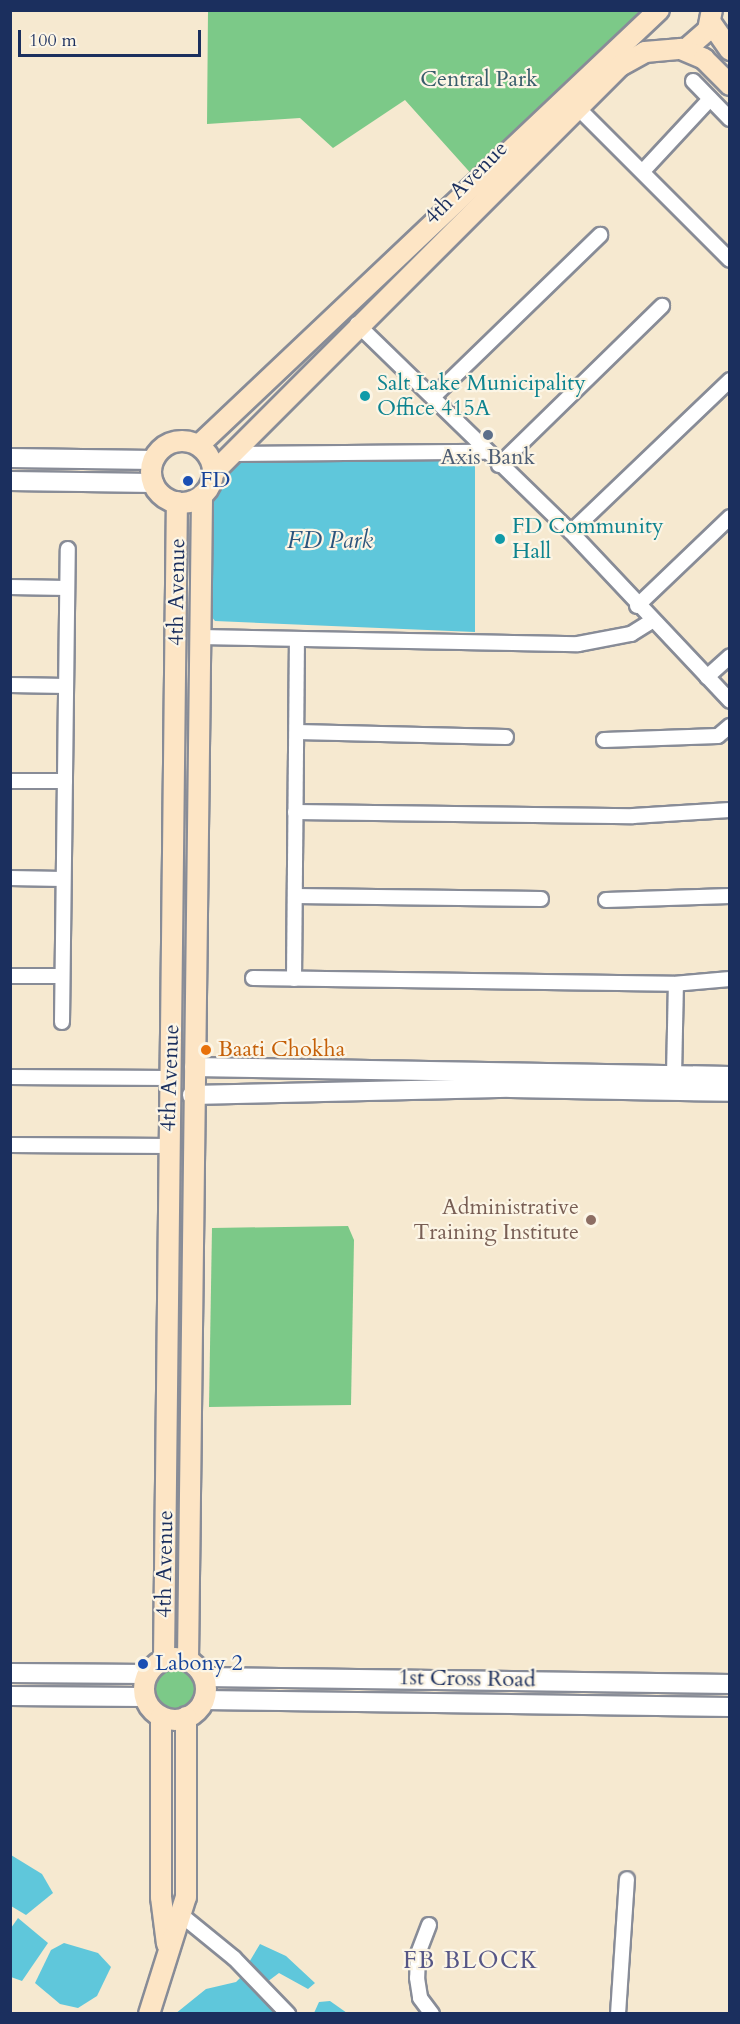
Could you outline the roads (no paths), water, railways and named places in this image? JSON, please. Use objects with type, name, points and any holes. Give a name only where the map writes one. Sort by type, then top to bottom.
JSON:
[{"type":"main road","points":[[657,12],[653,35],[677,49],[704,59],[729,85]]},
{"type":"main road","name":"4th Avenue","points":[[213,473],[234,454],[357,324],[408,261],[657,12]]},
{"type":"main road","points":[[677,49],[711,14],[729,50]]},
{"type":"main road","name":"4th Avenue","points":[[199,445],[408,261],[620,66],[645,52],[677,49]]},
{"type":"main road","points":[[174,441],[199,445],[213,473],[202,495],[177,502],[154,483],[154,460],[174,441]]},
{"type":"main road","name":"4th Avenue","points":[[188,1661],[192,1095],[195,1067],[202,495]]},
{"type":"main road","name":"4th Avenue","points":[[164,1659],[165,1355],[170,1146],[177,502]]},
{"type":"main road","points":[[174,808],[199,810]]},
{"type":"main road","points":[[171,983],[196,981]]},
{"type":"main road","points":[[165,1355],[191,1354]]},
{"type":"main road","points":[[149,2013],[168,1947],[186,1897],[186,1717],[203,1700],[203,1677],[188,1661],[164,1659],[148,1674],[145,1697],[161,1717],[161,1897],[168,1947]]},
{"type":"main road","points":[[161,1717],[186,1717]]},
{"type":"street","points":[[693,81],[729,119]]},
{"type":"street","points":[[644,170],[710,99]]},
{"type":"street","points":[[577,107],[644,170],[729,260]]},
{"type":"street","points":[[433,398],[600,235]]},
{"type":"street","points":[[499,465],[662,306]]},
{"type":"street","points":[[357,324],[433,398],[484,452],[571,532],[652,621],[729,700]]},
{"type":"street","points":[[571,532],[729,380]]},
{"type":"street","points":[[234,454],[484,452]]},
{"type":"street","points":[[10,458],[154,460]]},
{"type":"street","points":[[10,481],[154,483]]},
{"type":"street","points":[[638,606],[729,517]]},
{"type":"street","points":[[62,1022],[68,549]]},
{"type":"street","points":[[10,587],[67,588]]},
{"type":"street","points":[[200,637],[578,644],[631,634],[652,621]]},
{"type":"street","points":[[294,979],[297,639]]},
{"type":"street","points":[[707,677],[729,656]]},
{"type":"street","points":[[10,685],[66,686]]},
{"type":"street","points":[[604,740],[718,736],[729,726]]},
{"type":"street","points":[[297,732],[507,737]]},
{"type":"street","points":[[10,781],[65,781]]},
{"type":"street","points":[[295,812],[645,816],[729,810]]},
{"type":"street","points":[[10,878],[63,879]]},
{"type":"street","points":[[295,896],[541,899]]},
{"type":"street","points":[[606,900],[729,896]]},
{"type":"street","points":[[10,975],[62,976]]},
{"type":"street","points":[[253,978],[676,984],[729,979]]},
{"type":"street","points":[[674,1076],[676,984]]},
{"type":"street","points":[[195,1067],[729,1092]]},
{"type":"street","points":[[192,1095],[510,1081],[729,1076]]},
{"type":"street","points":[[10,1077],[170,1078]]},
{"type":"street","points":[[10,1145],[170,1146]]},
{"type":"street","points":[[10,1673],[148,1674]]},
{"type":"street","points":[[203,1677],[729,1684]]},
{"type":"street","points":[[537,1704],[538,1681]]},
{"type":"street","points":[[10,1696],[145,1697]]},
{"type":"street","name":"1st Cross Road","points":[[203,1700],[729,1707]]},
{"type":"street","points":[[618,2013],[627,1880]]},
{"type":"street","points":[[180,1914],[234,1958],[288,2013]]},
{"type":"street","points":[[429,1925],[418,1954],[417,1978],[420,1998],[432,2013]]},
{"type":"water","name":"FD Park","points":[[240,457],[475,458],[475,632],[215,621],[211,616],[214,490]]},
{"type":"water","points":[[11,1855],[42,1874],[53,1893],[26,1915],[11,1906]]},
{"type":"water","points":[[18,1918],[48,1943],[22,1981],[11,1977],[11,1928]]},
{"type":"water","points":[[64,1943],[98,1953],[111,1967],[97,1996],[78,2008],[60,2004],[35,1983],[51,1950]]},
{"type":"water","points":[[260,1944],[286,1956],[315,1983],[308,1989],[279,1973],[267,1982],[248,1964]]},
{"type":"water","points":[[243,1975],[281,2014],[175,2014],[206,1989],[236,1982]]},
{"type":"water","points":[[330,2001],[347,2013],[314,2013],[319,2002]]},
{"type":"place","name":"Salt Lake Municipality Office 415A","points":[[365,396]]},
{"type":"place","name":"Axis Bank","points":[[488,435]]},
{"type":"place","name":"FD","points":[[188,481]]},
{"type":"place","name":"FD Community Hall","points":[[500,539]]},
{"type":"place","name":"Baati Chokha","points":[[206,1050]]},
{"type":"place","name":"Administrative Training Institute","points":[[591,1220]]},
{"type":"place","name":"Labony 2","points":[[143,1664]]},
{"type":"district","name":"FB BLOCK","points":[[471,1961]]},
{"type":"park label","name":"Central Park","points":[[479,80]]}]
